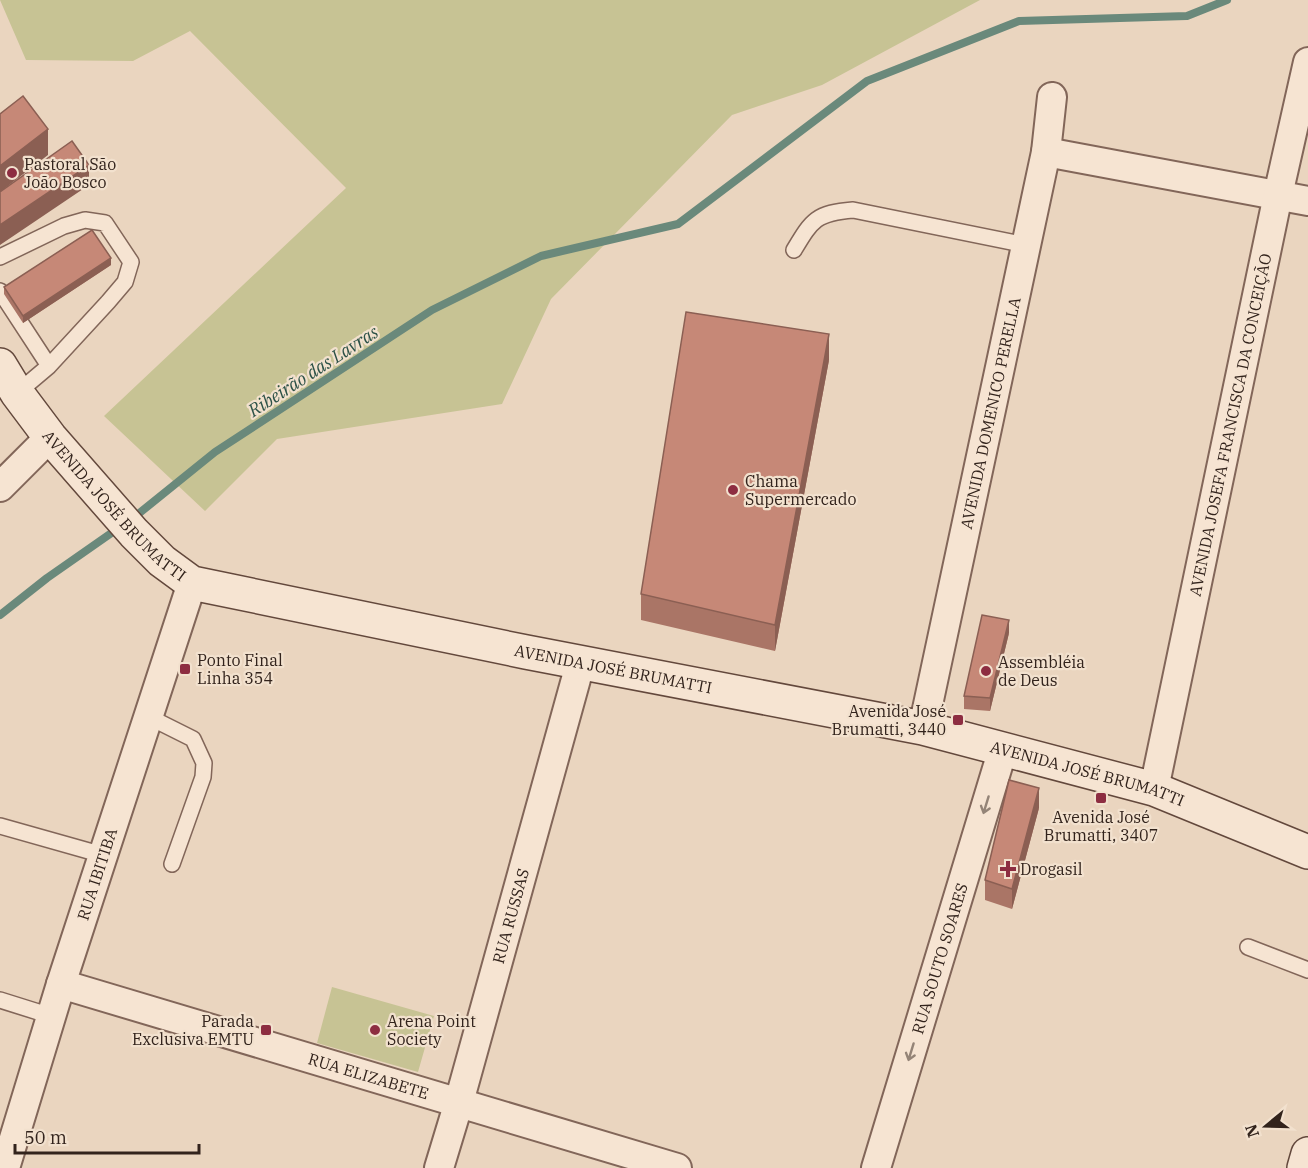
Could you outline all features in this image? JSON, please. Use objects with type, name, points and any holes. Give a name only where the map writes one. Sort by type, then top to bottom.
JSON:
[{"type":"main road","name":"AVENIDA JOSÉ BRUMATTI","points":[[0,365],[17,393],[51,437],[134,533],[162,561],[192,583],[581,662],[923,728],[1154,789],[1308,852]]},
{"type":"main road","points":[[1304,1168],[1308,1154]]},
{"type":"street","name":"AVENIDA JOSEFA FRANCISCA DA CONCEIÇÃO","points":[[1154,789],[1308,62]]},
{"type":"street","name":"AVENIDA DOMENICO PERELLA","points":[[923,728],[1046,152],[1052,97]]},
{"type":"street","points":[[1046,152],[1308,201]]},
{"type":"street","points":[[0,487],[51,437]]},
{"type":"street","name":"RUA IBITIBA","points":[[5,1168],[7,1136],[51,1016],[192,583]]},
{"type":"street","name":"RUA RUSSAS","points":[[439,1168],[581,662]]},
{"type":"street","name":"RUA SOUTO SOARES","points":[[876,1168],[1003,749]]},
{"type":"street","name":"RUA ELIZABETE","points":[[61,984],[677,1168]]},
{"type":"lane","points":[[794,250],[815,219],[833,212],[853,210],[1026,245]]},
{"type":"lane","points":[[0,257],[64,226],[85,220],[105,223],[131,262],[125,282],[49,366],[17,393]]},
{"type":"lane","points":[[0,291],[49,366]]},
{"type":"lane","points":[[149,717],[194,739],[204,763],[203,777],[172,864]]},
{"type":"lane","points":[[0,826],[103,855]]},
{"type":"lane","points":[[1248,947],[1308,970]]},
{"type":"lane","points":[[0,1000],[51,1016]]},
{"type":"shaded area","points":[[0,0],[980,0],[822,85],[732,115],[551,299],[502,404],[277,439],[205,511],[104,416],[346,188],[190,31],[133,61],[26,60]]},
{"type":"shaded area","name":"Arena Point Society","points":[[332,987],[434,1016],[418,1072],[317,1043]]},
{"type":"building","points":[[23,96],[48,129],[0,166],[0,114]]},
{"type":"building","points":[[72,141],[89,165],[0,225],[0,192]]},
{"type":"building","points":[[92,230],[111,258],[23,316],[4,287]]},
{"type":"building","name":"Chama Supermercado","points":[[686,312],[829,334],[775,625],[641,594]]},
{"type":"building","name":"Assembléia de Deus","points":[[982,615],[1009,620],[990,698],[964,696]]},
{"type":"building","name":"Drogasil","points":[[1009,780],[1039,788],[1012,889],[985,880]]},
{"type":"waterway","name":"Ribeirão das Lavras","points":[[132,519],[215,452],[432,310],[541,256],[678,224],[867,81],[1019,21],[1187,16],[1227,0]]},
{"type":"waterway","name":"Ribeirão das Lavras","points":[[0,615],[47,578],[120,527]]},
{"type":"place","name":"Pastoral São João Bosco","points":[[12,173]]},
{"type":"place","name":"Chama Supermercado","points":[[733,490]]},
{"type":"place","name":"Ponto Final Linha 354","points":[[185,669]]},
{"type":"place","name":"Assembléia de Deus","points":[[986,671]]},
{"type":"place","name":"Avenida José Brumatti, 3440","points":[[958,720]]},
{"type":"place","name":"Avenida José Brumatti, 3407","points":[[1101,798]]},
{"type":"place","name":"Drogasil","points":[[1008,869]]},
{"type":"place","name":"Parada Exclusiva EMTU","points":[[266,1030]]},
{"type":"place","name":"Arena Point Society","points":[[375,1030]]}]
